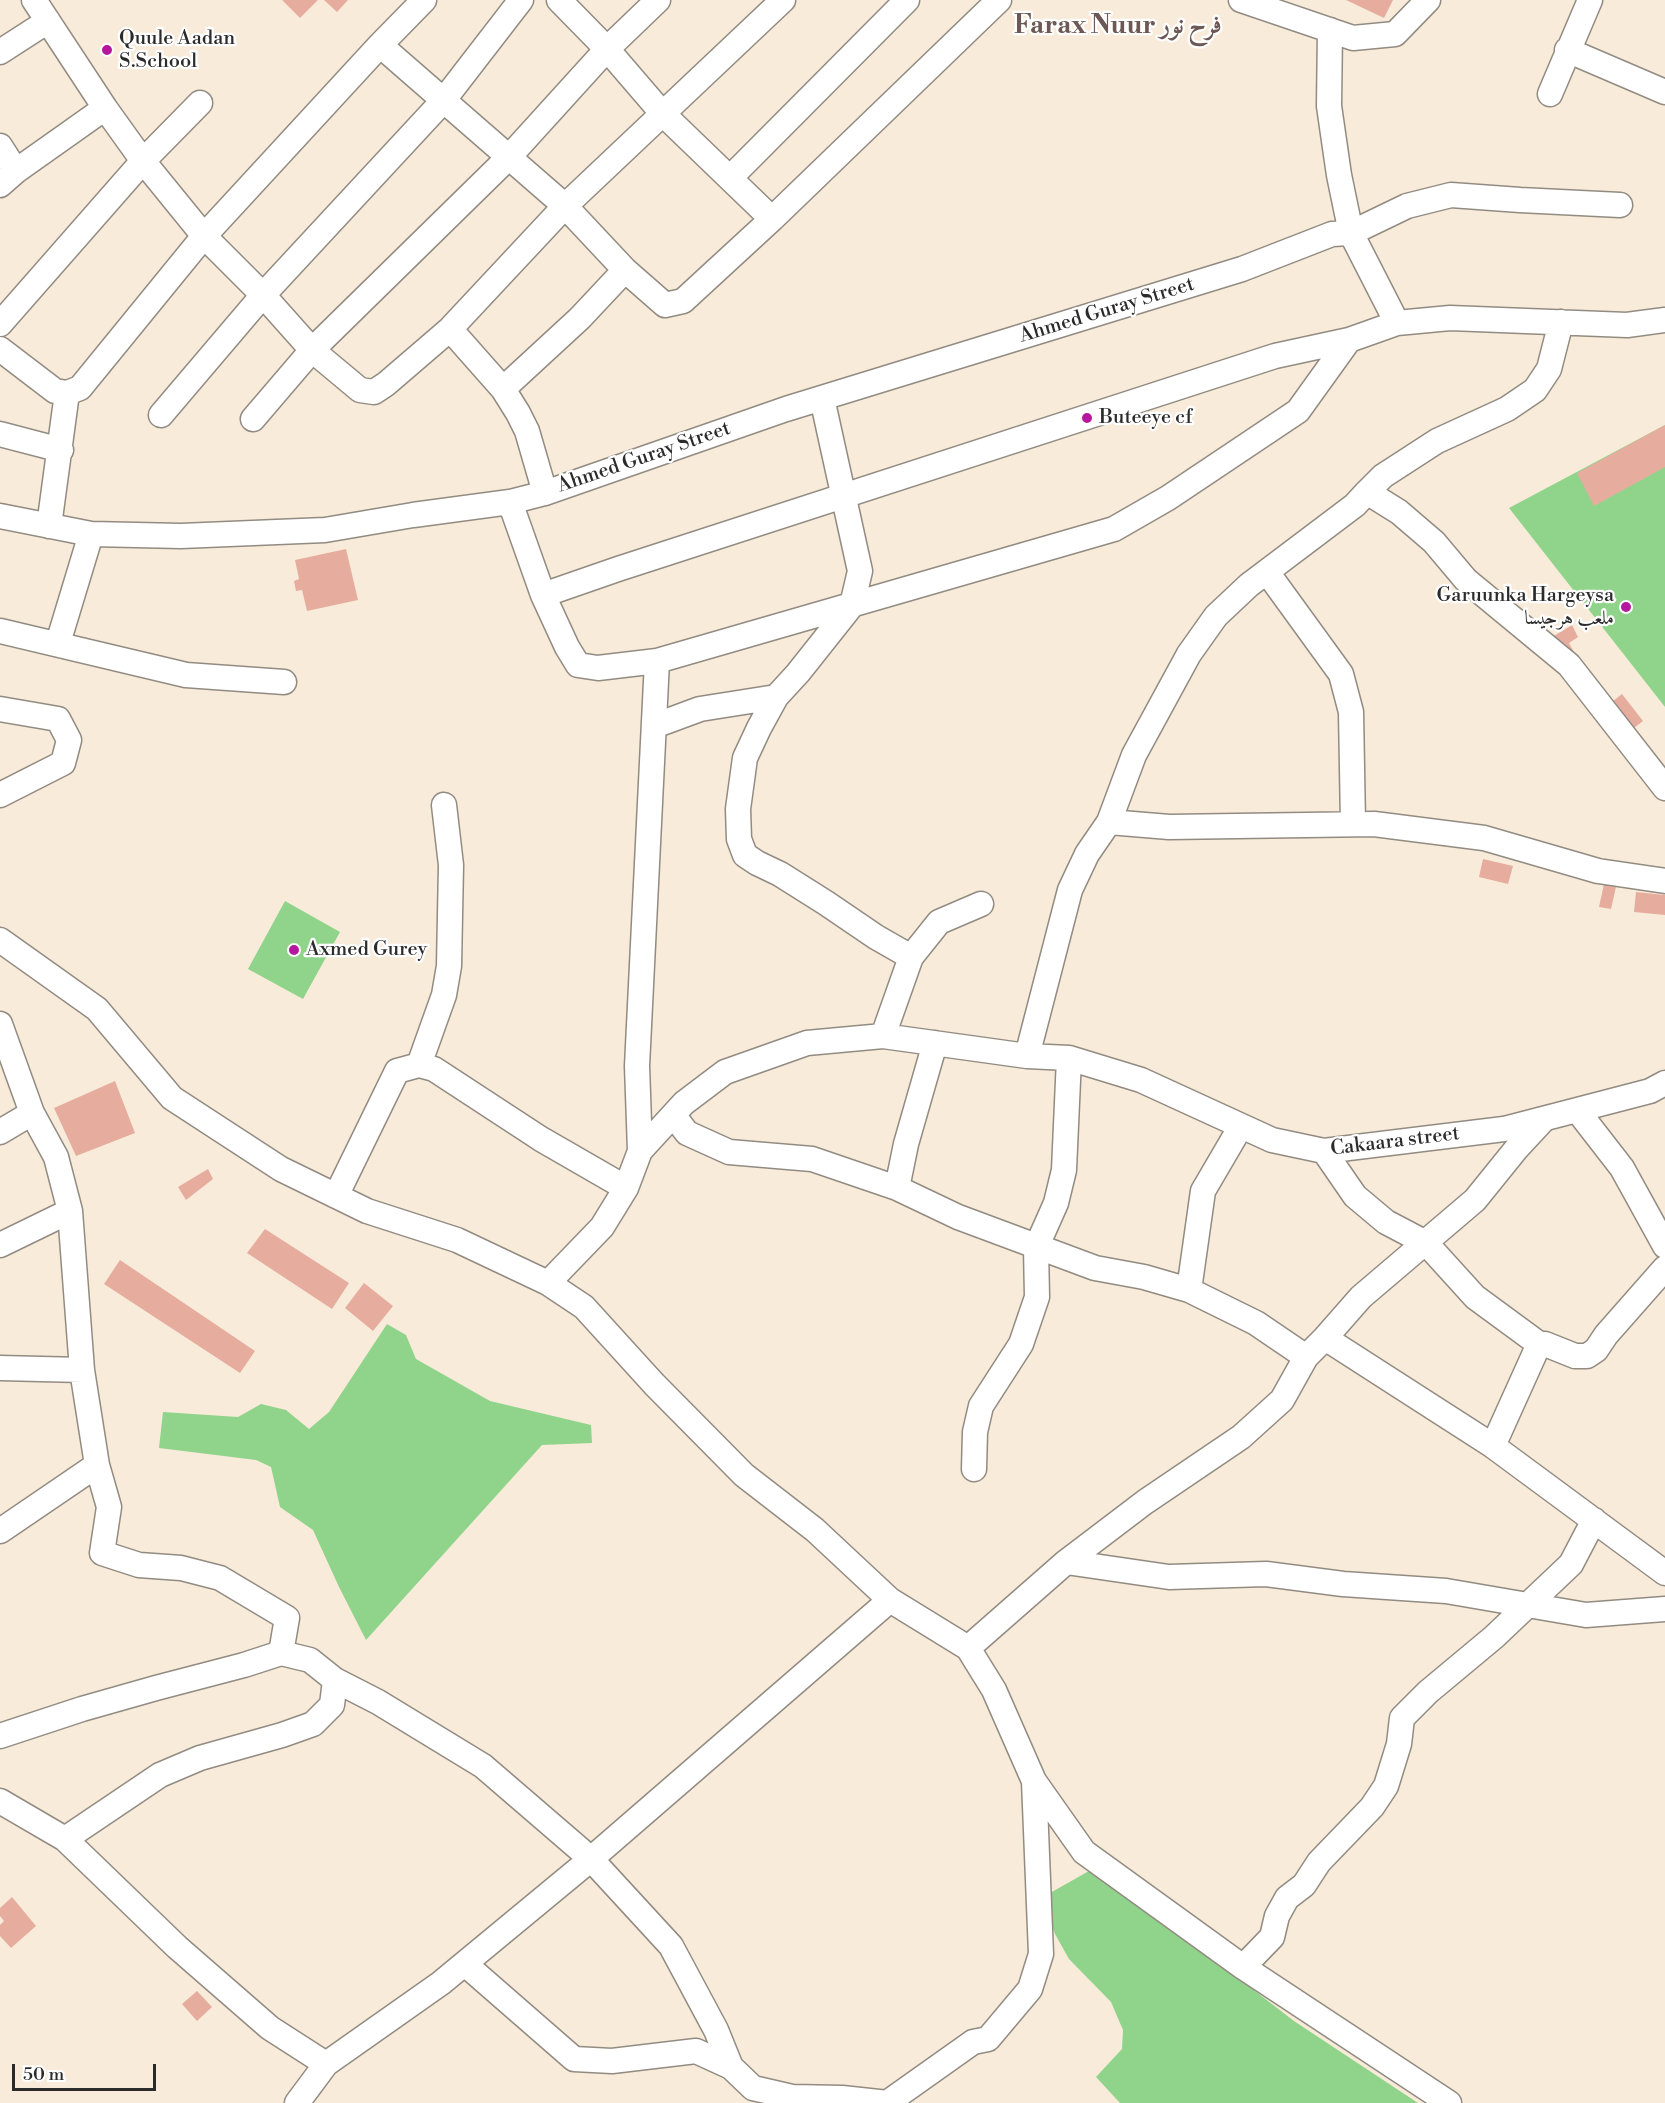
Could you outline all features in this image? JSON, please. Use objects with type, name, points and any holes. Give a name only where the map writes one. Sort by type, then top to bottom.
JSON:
[{"type":"street","points":[[34,0],[143,161],[204,236],[312,350],[360,390],[374,392],[450,329],[565,206],[783,0]]},
{"type":"street","points":[[0,349],[55,391],[67,393],[80,388],[204,236],[424,0]]},
{"type":"street","points":[[161,415],[263,296],[443,101],[521,0]]},
{"type":"street","points":[[559,0],[607,49],[662,113],[772,219]]},
{"type":"street","points":[[253,419],[312,350],[509,157],[607,49],[657,0]]},
{"type":"street","points":[[730,178],[907,0]]},
{"type":"street","points":[[380,45],[565,206],[625,270],[665,305],[683,301],[772,219],[999,0]]},
{"type":"street","points":[[1241,0],[1353,38],[1395,34],[1428,0]]},
{"type":"street","points":[[1550,94],[1590,0]]},
{"type":"street","points":[[0,52],[48,21]]},
{"type":"street","points":[[1330,30],[1329,106],[1339,175],[1351,233],[1397,323]]},
{"type":"street","points":[[1567,50],[1665,92]]},
{"type":"street","points":[[0,324],[143,161],[200,103]]},
{"type":"street","points":[[0,146],[8,178],[105,108]]},
{"type":"street","name":"Ahmed Guray Street","points":[[0,516],[91,534],[181,536],[325,530],[510,502],[786,409],[1242,269],[1332,234],[1351,233],[1407,206],[1451,195],[1620,205]]},
{"type":"street","points":[[503,389],[580,318],[625,270]]},
{"type":"street","points":[[543,595],[1275,356],[1349,340],[1397,323],[1450,318],[1627,325],[1665,321]]},
{"type":"street","points":[[1026,1056],[1070,890],[1087,854],[1109,822],[1134,755],[1189,654],[1216,616],[1267,572],[1355,505],[1383,476],[1437,441],[1507,409],[1535,390],[1549,369],[1561,322]]},
{"type":"street","points":[[450,329],[503,389],[527,431],[545,492]]},
{"type":"street","points":[[510,502],[543,595],[578,665],[598,668],[657,661],[1114,529],[1168,498],[1298,411],[1349,340]]},
{"type":"street","points":[[49,526],[67,393]]},
{"type":"street","points":[[822,398],[860,571],[852,605],[776,697],[745,758],[738,809],[738,839],[745,855],[911,957]]},
{"type":"street","points":[[0,434],[61,450]]},
{"type":"street","points":[[1367,492],[1399,512],[1434,542],[1467,580],[1569,665],[1665,788]]},
{"type":"street","points":[[58,643],[91,534]]},
{"type":"street","points":[[1267,572],[1341,674],[1351,712],[1353,824]]},
{"type":"street","points":[[0,631],[186,675],[284,682]]},
{"type":"street","points":[[548,1283],[602,1227],[626,1188],[640,1151],[637,1066],[657,661]]},
{"type":"street","points":[[654,726],[700,710],[776,697]]},
{"type":"street","points":[[0,709],[58,719],[69,740],[63,763],[0,795]]},
{"type":"street","points":[[419,1065],[444,995],[449,966],[451,865],[444,805]]},
{"type":"street","points":[[1109,822],[1169,827],[1374,824],[1484,838],[1598,872],[1665,880]]},
{"type":"street","points":[[883,1036],[911,957],[939,922],[981,904]]},
{"type":"street","points":[[0,940],[97,1009],[172,1098],[281,1169],[368,1211],[458,1240],[548,1283],[584,1307],[654,1384],[744,1475],[815,1530],[890,1600],[968,1648],[994,1690],[1034,1781],[1084,1852],[1243,1967],[1449,2103]]},
{"type":"street","points":[[0,1024],[32,1113],[56,1157],[70,1211],[82,1370],[97,1465],[109,1507],[102,1553],[139,1565],[181,1568],[220,1578],[287,1618],[281,1653]]},
{"type":"street","name":"Cakaara street","points":[[640,1151],[684,1103],[725,1072],[807,1043],[883,1036],[1026,1056],[1069,1058],[1141,1080],[1272,1140],[1324,1151],[1504,1129],[1650,1091],[1665,1083]]},
{"type":"street","points":[[897,1188],[906,1144],[935,1043]]},
{"type":"street","points":[[974,1469],[975,1432],[981,1406],[1021,1344],[1037,1297],[1036,1248],[1056,1203],[1064,1170],[1069,1058]]},
{"type":"street","points":[[336,1196],[397,1071],[419,1065],[434,1070],[541,1139],[626,1188]]},
{"type":"street","points":[[1577,1110],[1622,1168],[1665,1246]]},
{"type":"street","points":[[0,1132],[32,1113]]},
{"type":"street","points":[[674,1116],[687,1133],[729,1152],[812,1159],[897,1188],[958,1217],[1036,1248],[1095,1268],[1144,1277],[1190,1290],[1257,1323],[1306,1357]]},
{"type":"street","points":[[968,1648],[1066,1562],[1145,1502],[1241,1437],[1282,1400],[1306,1357],[1361,1297],[1475,1200],[1516,1148],[1543,1120]]},
{"type":"street","points":[[1190,1290],[1203,1191],[1241,1126]]},
{"type":"street","points":[[1324,1151],[1354,1196],[1386,1222],[1425,1243],[1475,1297],[1539,1344],[1545,1344],[1575,1356],[1587,1356],[1596,1350],[1606,1335],[1664,1272]]},
{"type":"street","points":[[0,1245],[70,1211]]},
{"type":"street","points":[[1325,1338],[1493,1446],[1665,1574]]},
{"type":"street","points":[[1493,1446],[1539,1344]]},
{"type":"street","points":[[0,1368],[82,1370]]},
{"type":"street","points":[[0,1531],[97,1465]]},
{"type":"street","points":[[1243,1967],[1272,1937],[1277,1916],[1287,1898],[1304,1885],[1319,1862],[1372,1808],[1386,1786],[1399,1744],[1402,1718],[1571,1564],[1594,1520]]},
{"type":"street","points":[[1066,1562],[1169,1576],[1266,1574],[1342,1584],[1446,1591],[1586,1615],[1665,1609]]},
{"type":"street","points":[[297,2103],[326,2064],[465,1964],[591,1859],[890,1600]]},
{"type":"street","points":[[0,1736],[82,1709],[281,1653],[310,1660],[335,1680],[398,1714],[483,1766],[591,1859],[671,1946],[716,2030],[731,2067]]},
{"type":"street","points":[[65,1839],[160,1775],[200,1758],[313,1724],[332,1705],[335,1680]]},
{"type":"street","points":[[465,1964],[574,2059],[612,2061],[696,2051],[731,2067],[753,2088],[792,2097],[842,2098],[887,2103],[973,2042],[988,2038],[1030,1989],[1041,1954],[1034,1781]]},
{"type":"street","points":[[0,1801],[65,1839],[177,1947],[270,2028],[326,2064]]},
{"type":"green space","name":"Garuunka Hargeysa ملعب هرجيسا","points":[[1665,425],[1665,707],[1509,508]]},
{"type":"green space","name":"Axmed Gurey","points":[[285,901],[340,932],[303,999],[248,969]]},
{"type":"green space","points":[[387,1324],[406,1335],[416,1359],[490,1401],[591,1425],[592,1443],[542,1445],[366,1640],[313,1530],[280,1507],[271,1467],[256,1460],[159,1448],[163,1412],[238,1417],[261,1404],[286,1410],[309,1429],[329,1412]]},
{"type":"green space","points":[[1089,1871],[1103,1874],[1294,2021],[1418,2103],[1120,2103],[1096,2077],[1122,2049],[1123,2030],[1111,2002],[1069,1959],[1055,1934],[1045,1906],[1050,1893]]},
{"type":"building","points":[[282,0],[318,0],[300,18]]},
{"type":"building","points":[[324,0],[348,0],[337,12]]},
{"type":"building","points":[[1346,0],[1393,0],[1384,18]]},
{"type":"building","points":[[1665,425],[1665,467],[1594,506],[1577,473]]},
{"type":"building","points":[[346,549],[358,600],[307,611],[302,590],[296,591],[294,581],[299,579],[295,560]]},
{"type":"building","points":[[1572,625],[1578,637],[1569,643],[1574,652],[1565,658],[1549,639]]},
{"type":"building","points":[[1622,694],[1643,721],[1629,732],[1608,705]]},
{"type":"building","points":[[1483,859],[1513,866],[1508,884],[1479,877]]},
{"type":"building","points":[[1604,884],[1616,887],[1611,909],[1599,907]]},
{"type":"building","points":[[1636,892],[1665,895],[1665,915],[1634,912]]},
{"type":"building","points":[[115,1081],[135,1133],[76,1156],[54,1108]]},
{"type":"building","points":[[208,1169],[213,1179],[186,1200],[178,1187]]},
{"type":"building","points":[[265,1229],[349,1283],[332,1309],[247,1253]]},
{"type":"building","points":[[120,1260],[255,1351],[240,1373],[104,1284]]},
{"type":"building","points":[[364,1283],[393,1306],[373,1331],[345,1308]]},
{"type":"building","points":[[12,1897],[36,1926],[11,1948],[0,1936],[0,1925],[4,1921],[0,1916],[0,1908]]},
{"type":"building","points":[[197,1991],[212,2007],[197,2021],[182,2004]]},
{"type":"place","name":"Quule Aadan S.School","points":[[107,50]]},
{"type":"place","name":"Buteeye cf","points":[[1087,418]]},
{"type":"place","name":"Garuunka Hargeysa ملعب هرجيسا","points":[[1626,607]]},
{"type":"place","name":"Axmed Gurey","points":[[294,950]]},
{"type":"district","name":"Farax Nuur فرح نور","points":[[1118,27]]}]
